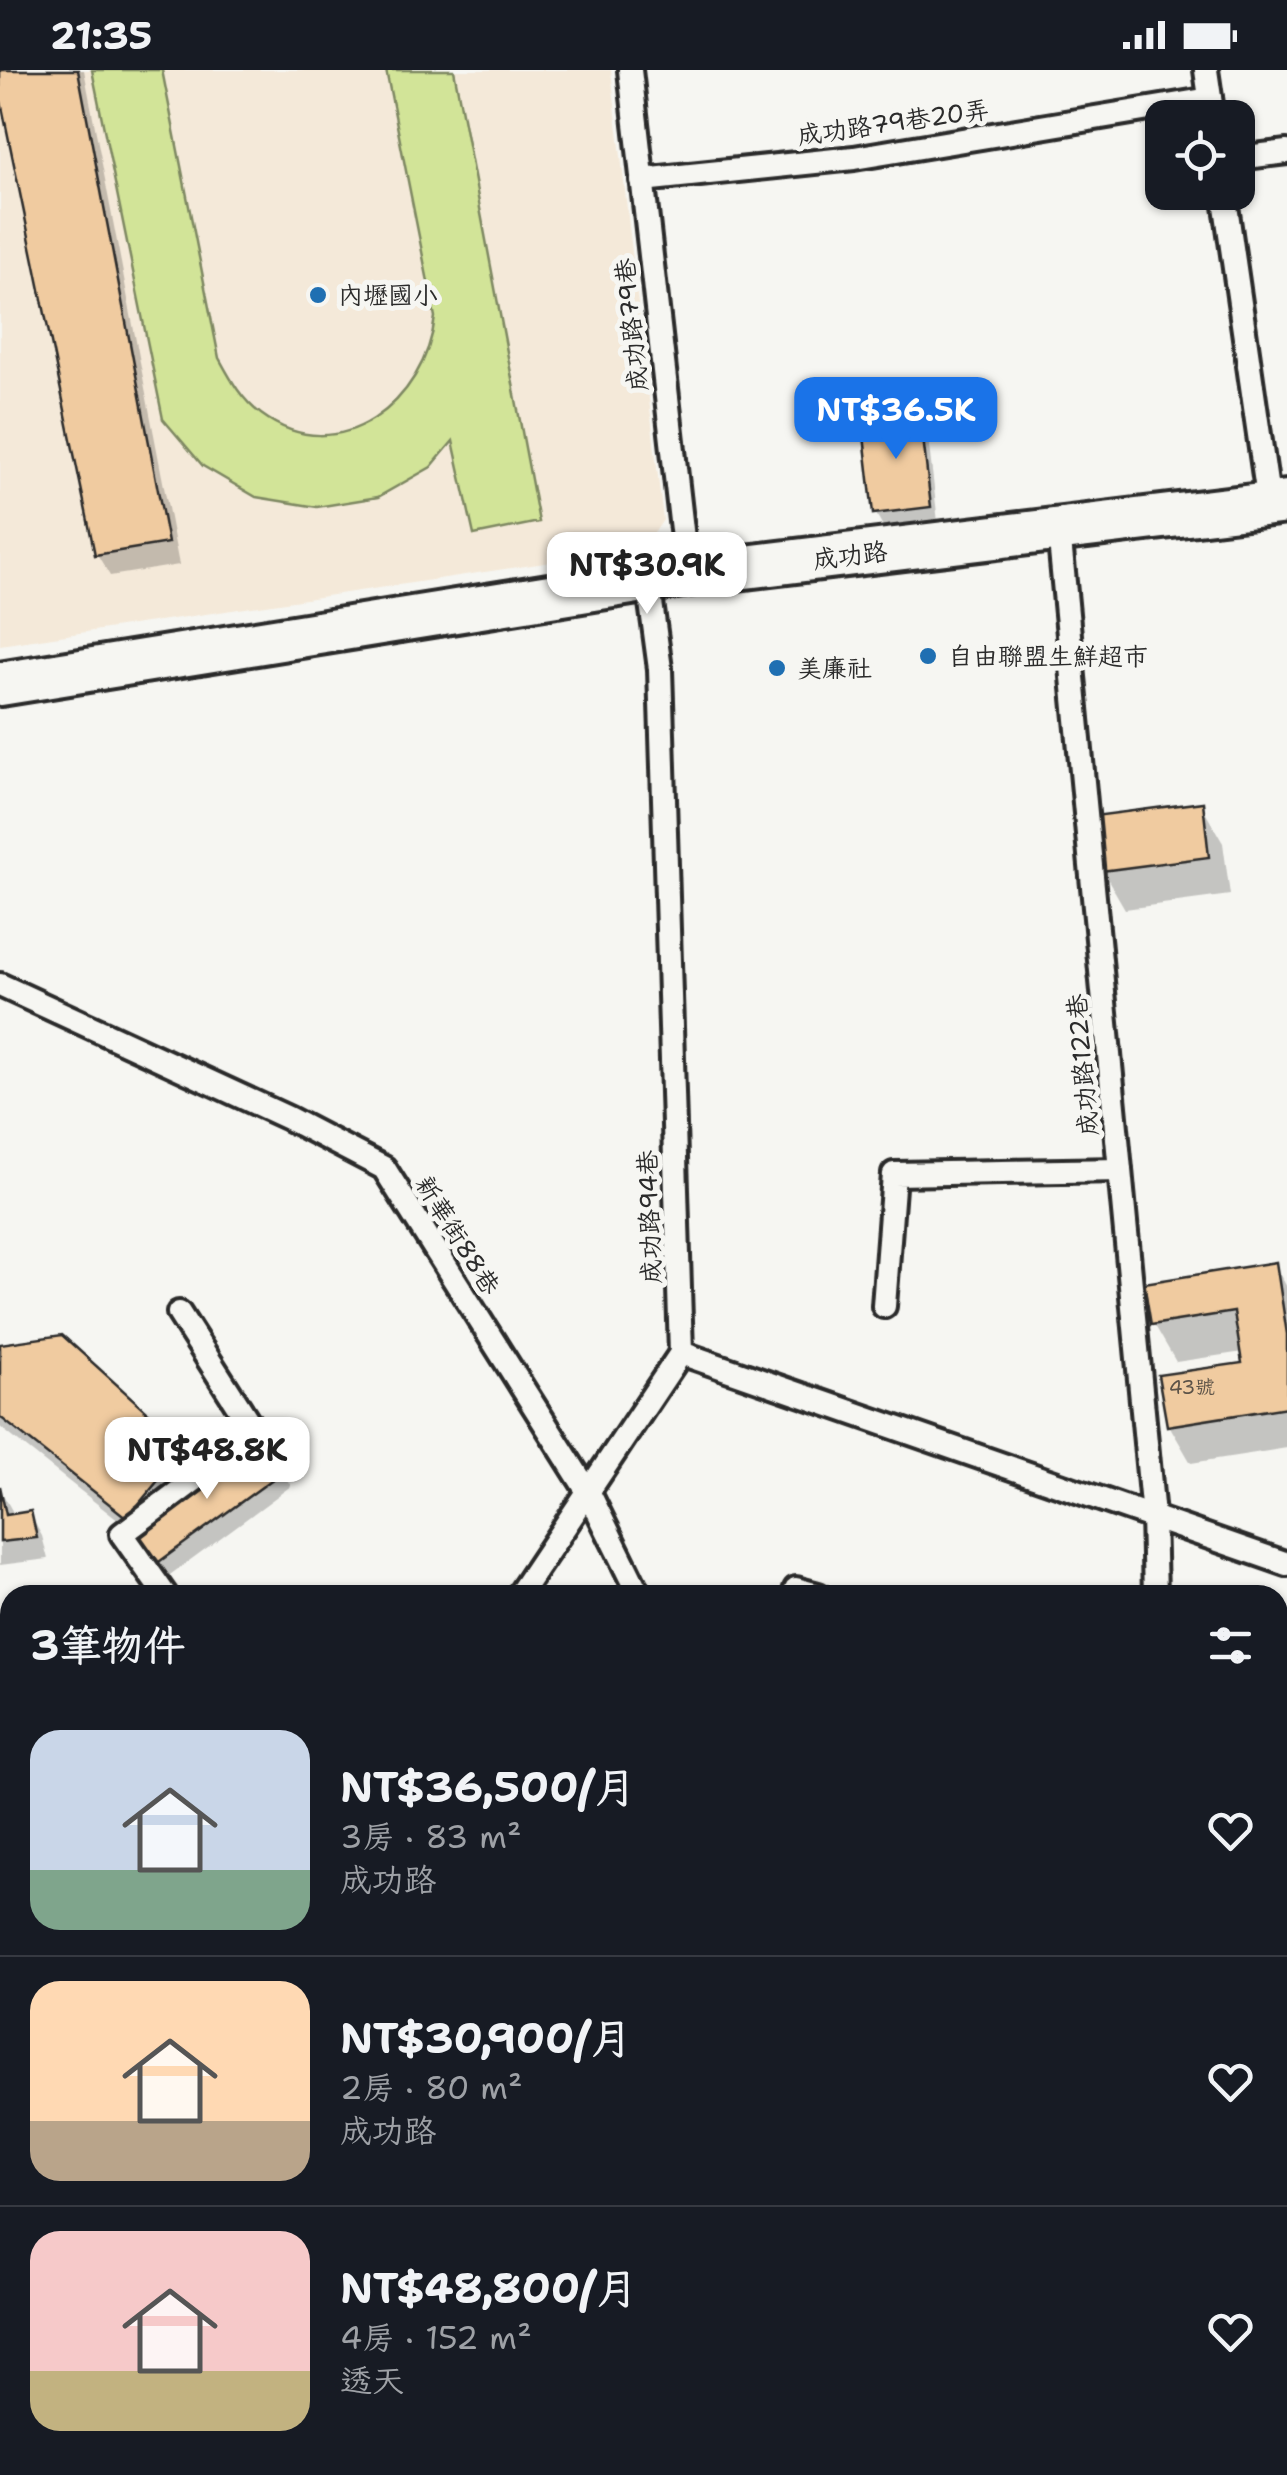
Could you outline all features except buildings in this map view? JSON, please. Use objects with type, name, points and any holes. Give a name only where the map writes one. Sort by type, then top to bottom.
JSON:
[{"type":"street","name":"成功路","points":[[0,684],[667,577],[1278,503]]},
{"type":"lane","name":"成功路79巷","points":[[630,70],[642,180],[667,577]]},
{"type":"lane","points":[[1206,70],[1210,100]]},
{"type":"lane","name":"成功路79巷20弄","points":[[642,180],[854,158],[1145,117]]},
{"type":"lane","points":[[1255,156],[1287,152]]},
{"type":"lane","points":[[1227,210],[1278,503]]},
{"type":"lane","name":"成功路122巷","points":[[1059,530],[1153,1516],[1155,1585]]},
{"type":"lane","name":"成功路94巷","points":[[667,577],[660,669],[681,1354]]},
{"type":"lane","name":"新華街88巷","points":[[0,985],[384,1168],[590,1495],[634,1585]]},
{"type":"lane","points":[[884,1306],[894,1174],[1120,1170]]},
{"type":"lane","points":[[158,1585],[122,1534],[256,1434],[179,1313]]},
{"type":"lane","points":[[526,1585],[681,1354],[1287,1564]]},
{"type":"shaded area","name":"內壢國小","points":[[0,70],[611,70],[663,520],[644,548],[0,645]]},
{"type":"green space","points":[[92,70],[162,70],[219,358],[242,395],[261,414],[291,430],[320,435],[348,431],[374,419],[397,400],[415,376],[428,348],[435,317],[386,70],[454,70],[539,522],[474,535],[453,441],[431,467],[378,497],[317,507],[256,497],[203,466],[163,419]]},
{"type":"place","name":"內壢國小","points":[[318,295]]},
{"type":"place","name":"自由聯盟生鮮超市","points":[[928,656]]},
{"type":"place","name":"美廉社","points":[[777,668]]}]
